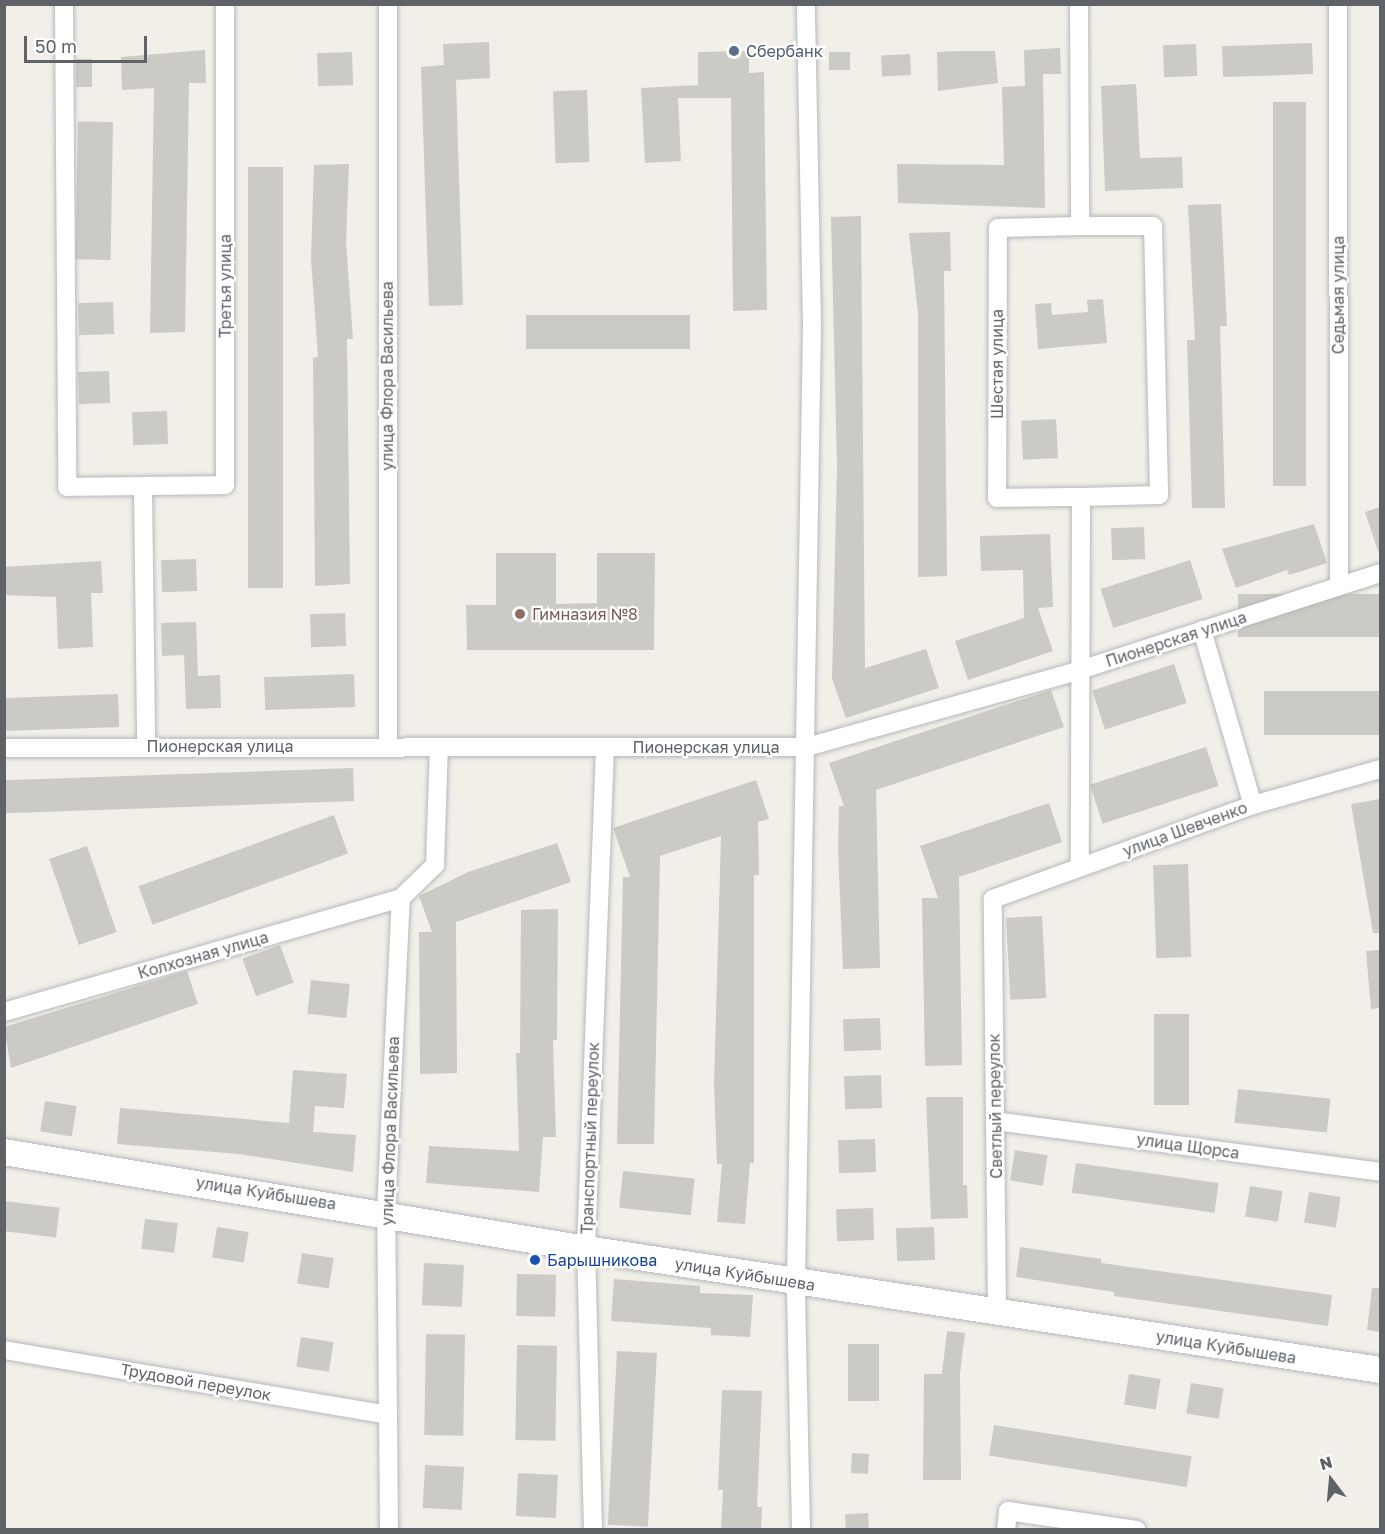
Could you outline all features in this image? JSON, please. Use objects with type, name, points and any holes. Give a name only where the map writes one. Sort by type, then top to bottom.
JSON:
[{"type":"street","name":"Третья улица","points":[[64,4],[67,487],[225,485],[225,4]]},
{"type":"street","name":"улица Флора Васильева","points":[[388,4],[388,747]]},
{"type":"street","points":[[801,1530],[796,1282],[807,747],[812,325],[806,4]]},
{"type":"street","points":[[1078,4],[1080,226]]},
{"type":"street","name":"Седьмая улица","points":[[1338,4],[1339,585]]},
{"type":"street","name":"Шестая улица","points":[[1080,226],[1153,226],[1159,495],[997,498],[998,228],[1080,226]]},
{"type":"street","points":[[143,487],[146,746]]},
{"type":"street","points":[[1080,867],[1077,671],[1081,497]]},
{"type":"street","name":"Пионерская улица","points":[[4,748],[146,746],[807,747],[1077,671],[1380,573]]},
{"type":"street","points":[[1202,630],[1253,805]]},
{"type":"street","points":[[400,898],[435,865],[440,747]]},
{"type":"street","name":"Транспортный переулок","points":[[592,1530],[586,1249],[605,747]]},
{"type":"street","name":"улица Шевченко","points":[[993,899],[1253,805],[1380,769]]},
{"type":"street","name":"улица Флора Васильева","points":[[389,1530],[386,1212],[400,898]]},
{"type":"street","name":"Колхозная улица","points":[[4,1012],[400,898]]},
{"type":"street","name":"Светлый переулок","points":[[993,899],[997,1312]]},
{"type":"street","name":"улица Щорса","points":[[995,1120],[1380,1172]]},
{"type":"street","name":"улица Куйбышева","points":[[4,1152],[386,1212],[586,1249],[1380,1370]]},
{"type":"street","name":"Трудовой переулок","points":[[4,1350],[387,1415]]},
{"type":"street","points":[[1006,1530],[1008,1511],[1137,1530]]},
{"type":"building","points":[[489,42],[490,78],[456,80],[463,305],[429,306],[421,67],[444,65],[443,44]]},
{"type":"building","points":[[1312,43],[1313,74],[1223,77],[1222,46]]},
{"type":"building","points":[[1196,44],[1197,76],[1164,77],[1163,45]]},
{"type":"building","points":[[1060,48],[1061,74],[1043,74],[1045,208],[898,203],[897,164],[1004,165],[1002,87],[1025,86],[1024,50]]},
{"type":"building","points":[[205,50],[206,83],[189,83],[185,332],[150,333],[154,88],[122,90],[121,57]]},
{"type":"building","points":[[749,51],[749,73],[764,72],[767,310],[733,311],[731,98],[678,98],[681,161],[645,163],[641,88],[698,85],[698,52]]},
{"type":"building","points":[[995,51],[998,83],[938,91],[937,52]]},
{"type":"building","points":[[352,52],[353,85],[318,86],[317,53]]},
{"type":"building","points":[[829,52],[850,52],[850,70],[829,70]]},
{"type":"building","points":[[910,54],[911,75],[882,76],[881,56]]},
{"type":"building","points":[[76,59],[92,59],[92,87],[76,87]]},
{"type":"building","points":[[1136,84],[1140,158],[1182,157],[1183,188],[1105,191],[1101,86]]},
{"type":"building","points":[[587,90],[590,162],[556,163],[553,91]]},
{"type":"building","points":[[1273,102],[1306,102],[1306,486],[1273,486]]},
{"type":"building","points":[[78,121],[113,122],[111,260],[76,259]]},
{"type":"building","points":[[349,164],[346,242],[353,339],[347,339],[350,584],[315,586],[313,358],[318,357],[311,259],[314,165]]},
{"type":"building","points":[[248,167],[283,167],[283,588],[248,588]]},
{"type":"building","points":[[1221,204],[1227,326],[1220,326],[1225,508],[1192,508],[1187,340],[1195,340],[1188,205]]},
{"type":"building","points":[[861,216],[865,668],[926,649],[939,688],[846,718],[832,679],[837,467],[831,217]]},
{"type":"building","points":[[950,232],[951,271],[944,271],[947,576],[918,577],[918,314],[909,233]]},
{"type":"building","points":[[1103,299],[1107,343],[1038,349],[1035,304],[1051,303],[1052,315],[1088,312],[1087,300]]},
{"type":"building","points":[[113,302],[114,334],[79,335],[78,303]]},
{"type":"building","points":[[526,315],[690,315],[690,349],[526,349]]},
{"type":"building","points":[[109,371],[110,403],[79,404],[78,372]]},
{"type":"building","points":[[167,411],[168,444],[133,445],[132,412]]},
{"type":"building","points":[[1056,419],[1058,458],[1023,460],[1021,421]]},
{"type":"building","points":[[1380,507],[1380,551],[1378,551],[1365,512]]},
{"type":"building","points":[[1314,524],[1327,563],[1289,575],[1287,570],[1236,588],[1222,549]]},
{"type":"building","points":[[1144,527],[1145,559],[1112,560],[1111,528]]},
{"type":"building","points":[[1050,534],[1053,607],[1038,608],[1053,651],[968,680],[955,641],[1024,618],[1023,570],[981,571],[980,536]]},
{"type":"building","points":[[496,553],[556,553],[556,604],[597,603],[597,553],[655,553],[654,650],[467,650],[466,605],[496,605]]},
{"type":"building","points":[[196,559],[197,591],[162,592],[161,560]]},
{"type":"building","points":[[1190,560],[1203,599],[1113,628],[1101,589]]},
{"type":"building","points":[[101,561],[103,593],[91,593],[93,647],[58,649],[56,597],[4,595],[4,567]]},
{"type":"building","points":[[1238,594],[1380,594],[1380,637],[1238,637]]},
{"type":"building","points":[[345,613],[346,646],[311,647],[310,614]]},
{"type":"building","points":[[196,622],[198,676],[220,675],[221,708],[186,709],[184,655],[162,656],[161,623]]},
{"type":"building","points":[[1174,664],[1187,703],[1105,730],[1092,691]]},
{"type":"building","points":[[354,674],[355,707],[265,710],[264,677]]},
{"type":"building","points":[[1051,690],[1064,727],[876,790],[880,968],[843,969],[838,849],[839,806],[844,806],[829,763]]},
{"type":"building","points":[[1264,691],[1380,691],[1380,735],[1264,735]]},
{"type":"building","points":[[118,694],[119,727],[5,731],[4,698]]},
{"type":"building","points":[[1206,747],[1219,786],[1103,824],[1090,785]]},
{"type":"building","points":[[353,768],[354,801],[5,813],[4,780]]},
{"type":"building","points":[[756,780],[769,819],[758,822],[759,875],[754,875],[754,1163],[750,1163],[745,1224],[717,1222],[722,1164],[717,1164],[714,1084],[721,836],[660,856],[654,1144],[617,1144],[623,877],[630,877],[613,828]]},
{"type":"building","points":[[1380,799],[1380,933],[1373,933],[1351,804]]},
{"type":"building","points":[[1049,803],[1062,842],[959,877],[962,1065],[925,1066],[922,898],[938,898],[920,846]]},
{"type":"building","points":[[334,815],[348,854],[153,925],[139,886]]},
{"type":"building","points":[[557,843],[571,882],[456,922],[457,1073],[420,1074],[419,932],[432,932],[419,896],[468,872]]},
{"type":"building","points":[[87,846],[117,932],[79,945],[49,859]]},
{"type":"building","points":[[1188,864],[1191,957],[1156,958],[1153,865]]},
{"type":"building","points":[[558,909],[557,1040],[553,1040],[556,1137],[543,1137],[539,1192],[426,1183],[429,1146],[519,1151],[516,1053],[520,1053],[521,910]]},
{"type":"building","points":[[1042,916],[1046,998],[1010,1000],[1006,918]]},
{"type":"building","points":[[280,945],[294,983],[256,996],[242,959]]},
{"type":"building","points":[[1380,950],[1380,1008],[1371,1009],[1366,951]]},
{"type":"building","points":[[187,971],[198,1004],[11,1068],[4,1027]]},
{"type":"building","points":[[311,980],[350,984],[346,1018],[307,1014]]},
{"type":"building","points":[[1154,1014],[1189,1014],[1189,1105],[1154,1105]]},
{"type":"building","points":[[880,1018],[881,1050],[844,1051],[843,1019]]},
{"type":"building","points":[[293,1070],[347,1074],[344,1108],[315,1106],[313,1132],[356,1135],[353,1172],[239,1154],[117,1144],[120,1108],[289,1123]]},
{"type":"building","points":[[881,1075],[882,1108],[845,1109],[844,1076]]},
{"type":"building","points":[[1238,1089],[1330,1099],[1327,1133],[1234,1123]]},
{"type":"building","points":[[926,1097],[963,1097],[963,1185],[967,1185],[968,1218],[931,1219]]},
{"type":"building","points":[[45,1101],[77,1106],[72,1137],[40,1132]]},
{"type":"building","points":[[875,1139],[876,1172],[839,1173],[838,1140]]},
{"type":"building","points":[[1015,1150],[1048,1155],[1043,1186],[1010,1181]]},
{"type":"building","points":[[1076,1163],[1219,1183],[1214,1213],[1072,1193]]},
{"type":"building","points":[[623,1171],[695,1179],[691,1215],[619,1208]]},
{"type":"building","points":[[1250,1186],[1283,1191],[1278,1222],[1245,1217]]},
{"type":"building","points":[[1309,1192],[1341,1197],[1336,1228],[1304,1223]]},
{"type":"building","points":[[4,1201],[60,1208],[56,1238],[4,1231]]},
{"type":"building","points":[[873,1208],[874,1240],[837,1241],[836,1209]]},
{"type":"building","points":[[145,1219],[178,1223],[174,1253],[141,1249]]},
{"type":"building","points":[[217,1227],[249,1232],[244,1263],[212,1258]]},
{"type":"building","points":[[934,1227],[935,1260],[897,1261],[896,1228]]},
{"type":"building","points":[[1020,1247],[1101,1259],[1101,1263],[1332,1295],[1328,1326],[1114,1296],[1114,1292],[1016,1277]]},
{"type":"building","points":[[302,1253],[334,1258],[329,1289],[297,1284]]},
{"type":"building","points":[[424,1263],[464,1265],[462,1307],[422,1305]]},
{"type":"building","points":[[517,1274],[556,1275],[555,1317],[516,1316]]},
{"type":"building","points":[[614,1279],[700,1286],[700,1293],[753,1295],[750,1337],[711,1335],[711,1328],[611,1321]]},
{"type":"building","points":[[1372,1288],[1380,1288],[1380,1332],[1367,1330]]},
{"type":"building","points":[[947,1331],[965,1333],[960,1374],[961,1480],[923,1480],[924,1374],[942,1374]]},
{"type":"building","points":[[426,1334],[465,1335],[463,1436],[424,1435]]},
{"type":"building","points":[[301,1337],[334,1342],[329,1372],[296,1367]]},
{"type":"building","points":[[848,1344],[879,1344],[879,1401],[848,1401]]},
{"type":"building","points":[[517,1345],[557,1346],[555,1441],[515,1440]]},
{"type":"building","points":[[617,1351],[657,1353],[648,1527],[608,1525]]},
{"type":"building","points":[[1129,1374],[1161,1379],[1156,1410],[1124,1405]]},
{"type":"building","points":[[1191,1383],[1224,1388],[1219,1419],[1186,1414]]},
{"type":"building","points":[[722,1390],[762,1391],[757,1507],[762,1507],[761,1530],[721,1530],[723,1490],[718,1490]]},
{"type":"building","points":[[994,1425],[1192,1456],[1187,1487],[989,1456]]},
{"type":"building","points":[[852,1453],[869,1454],[868,1474],[851,1473]]},
{"type":"building","points":[[425,1465],[464,1467],[462,1510],[423,1508]]},
{"type":"building","points":[[518,1473],[558,1475],[556,1518],[516,1516]]},
{"type":"building","points":[[868,1513],[869,1530],[846,1530],[845,1514]]},
{"type":"place","name":"Сбербанк","points":[[734,51]]},
{"type":"place","name":"Гимназия №8","points":[[520,614]]},
{"type":"place","name":"Барышникова","points":[[535,1260]]}]
